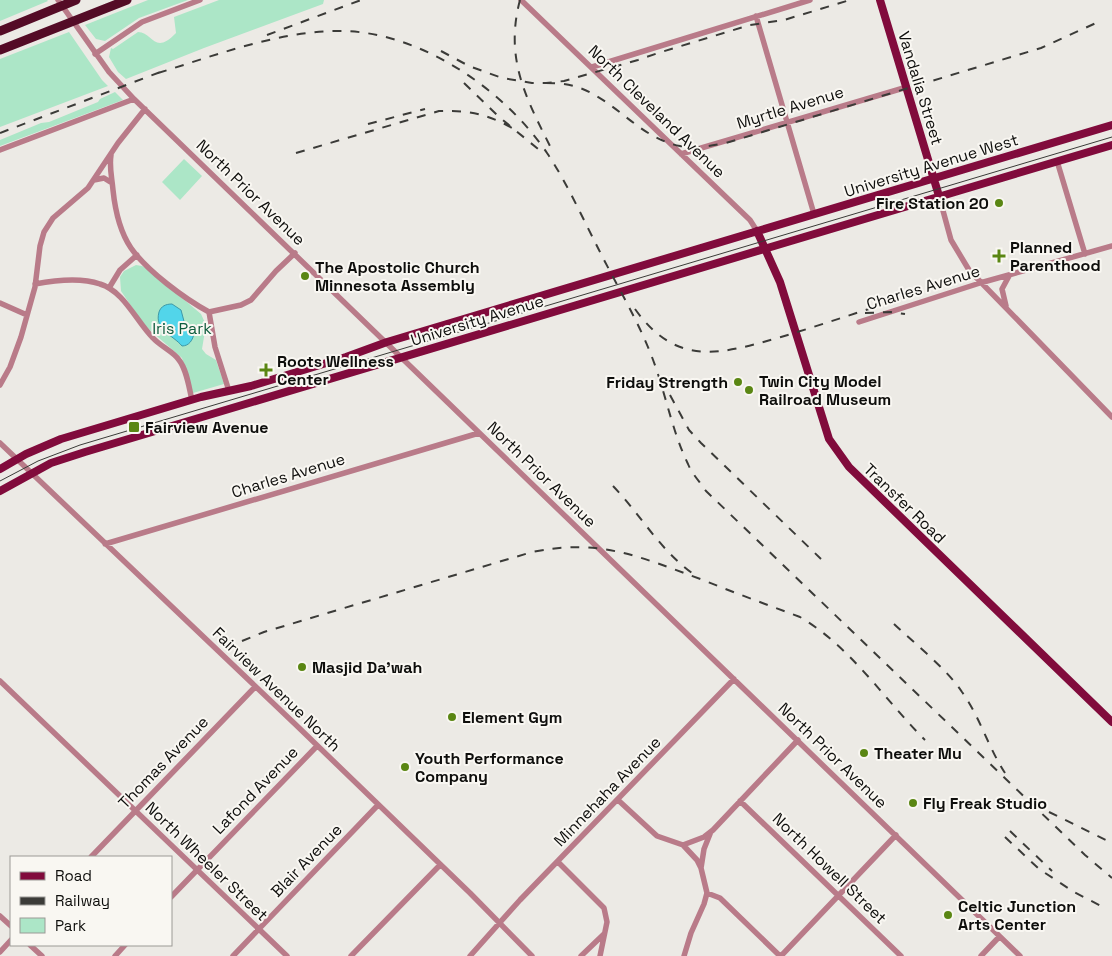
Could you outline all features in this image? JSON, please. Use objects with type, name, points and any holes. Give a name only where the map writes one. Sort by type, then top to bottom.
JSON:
[{"type":"highway","points":[[0,31],[76,0]]},
{"type":"highway","points":[[0,50],[127,0]]},
{"type":"main road","name":"Vandalia Street","points":[[880,0],[940,196]]},
{"type":"main road","name":"University Avenue West","points":[[757,231],[1112,125]]},
{"type":"main road","name":"University Avenue West","points":[[765,248],[1112,145]]},
{"type":"main road","name":"North Cleveland Avenue","points":[[757,231],[765,248]]},
{"type":"main road","name":"University Avenue","points":[[0,469],[17,459],[61,440],[192,400],[346,357],[387,342],[757,231]]},
{"type":"main road","name":"University Avenue","points":[[0,490],[51,464],[74,455],[765,248]]},
{"type":"main road","name":"Transfer Road","points":[[765,248],[780,282],[825,426],[836,450],[849,467],[1112,722]]},
{"type":"street","name":"North Prior Avenue","points":[[58,0],[95,54],[134,99],[1020,956]]},
{"type":"street","points":[[95,54],[142,22],[200,0]]},
{"type":"street","name":"North Cleveland Avenue","points":[[521,0],[750,220],[757,231]]},
{"type":"street","points":[[592,67],[810,0]]},
{"type":"street","points":[[756,16],[814,214]]},
{"type":"street","name":"Myrtle Avenue","points":[[682,154],[907,86]]},
{"type":"street","points":[[0,150],[134,99]]},
{"type":"street","points":[[0,385],[16,353],[35,284],[40,246],[44,232],[53,218],[82,194],[94,180],[112,150],[145,109]]},
{"type":"street","points":[[112,150],[110,167],[115,202],[121,225],[129,244],[136,255],[158,276],[209,312],[215,347],[229,391]]},
{"type":"street","points":[[1057,161],[1085,254]]},
{"type":"street","points":[[94,180],[104,178],[112,183]]},
{"type":"street","name":"Vandalia Street","points":[[940,196],[951,240],[969,270],[980,284],[1112,417]]},
{"type":"street","name":"Charles Avenue","points":[[859,322],[1009,275],[1112,246]]},
{"type":"street","points":[[209,312],[241,305],[251,300],[273,274],[295,253]]},
{"type":"street","points":[[109,288],[120,270],[136,255]]},
{"type":"street","points":[[1008,311],[1003,299],[1002,290],[1009,275]]},
{"type":"street","points":[[35,284],[52,281],[78,281],[100,284],[109,288],[124,302],[153,338],[179,359],[192,400]]},
{"type":"street","points":[[0,303],[26,315]]},
{"type":"street","name":"Charles Avenue","points":[[105,544],[479,433]]},
{"type":"street","name":"Fairview Avenue North","points":[[0,444],[317,746],[532,956]]},
{"type":"street","name":"Minnehaha Avenue","points":[[470,956],[520,900],[734,679]]},
{"type":"street","name":"North Wheeler Street","points":[[0,681],[287,956]]},
{"type":"street","name":"Thomas Avenue","points":[[92,856],[255,687]]},
{"type":"street","points":[[683,845],[704,837],[713,830],[798,740]]},
{"type":"street","name":"Lafond Avenue","points":[[172,896],[317,746]]},
{"type":"street","points":[[618,800],[657,836],[683,845],[697,860],[701,868],[707,893],[684,956]]},
{"type":"street","name":"North Howell Street","points":[[740,800],[901,956]]},
{"type":"street","name":"Blair Avenue","points":[[233,956],[378,805]]},
{"type":"street","points":[[701,868],[704,849],[713,830]]},
{"type":"street","points":[[707,893],[720,898],[781,956],[896,836]]},
{"type":"street","points":[[558,862],[604,908],[607,917],[600,956]]},
{"type":"street","points":[[351,956],[440,865]]},
{"type":"street","points":[[0,916],[10,925]]},
{"type":"street","points":[[581,956],[604,934]]},
{"type":"street","points":[[981,956],[1000,937]]},
{"type":"street","points":[[0,952],[10,941]]},
{"type":"street","points":[[31,946],[42,956]]},
{"type":"street","points":[[115,956],[125,946]]},
{"type":"green space","points":[[0,0],[47,0],[48,1],[0,21]]},
{"type":"green space","points":[[148,0],[188,0],[139,18],[105,41],[96,39],[85,25]]},
{"type":"green space","points":[[219,0],[324,0],[323,4],[126,79],[118,72],[109,57],[111,48],[113,49],[138,32],[147,35],[158,43],[163,43],[176,33],[174,17]]},
{"type":"green space","points":[[69,32],[108,86],[0,127],[0,59]]},
{"type":"green space","points":[[115,92],[123,100],[0,146],[0,140],[98,102],[100,99]]},
{"type":"green space","points":[[184,159],[202,176],[180,200],[162,182]]},
{"type":"green space","name":"Iris Park","points":[[136,265],[148,269],[201,314],[206,325],[202,349],[216,360],[224,384],[193,393],[182,358],[144,325],[121,291],[120,277],[124,271]]},
{"type":"water","points":[[172,304],[181,310],[185,325],[194,333],[190,342],[184,346],[165,332],[159,323],[158,318],[161,308]]},
{"type":"tram line","points":[[0,481],[38,461],[80,445],[1112,137]]},
{"type":"railway","points":[[267,35],[361,0]]},
{"type":"railway","points":[[520,0],[515,42],[517,61],[527,97],[553,152]]},
{"type":"railway","points":[[441,51],[469,66],[502,78],[532,83],[564,81],[750,25],[784,20],[850,0]]},
{"type":"railway","points":[[546,83],[558,83],[586,90],[644,130],[667,142],[686,147],[703,147],[726,143],[1041,48],[1096,23]]},
{"type":"railway","points":[[158,73],[248,45],[294,35],[340,31],[370,34],[400,41],[429,53],[457,68],[508,107],[529,129],[547,153],[574,200],[644,339],[655,366],[682,451],[692,471],[706,491],[1085,855],[1112,878]]},
{"type":"railway","points":[[0,133],[163,71]]},
{"type":"railway","points":[[464,83],[498,116],[538,149]]},
{"type":"railway","points":[[368,124],[425,109]]},
{"type":"railway","points":[[296,153],[439,111],[462,111],[481,115],[499,121],[519,132]]},
{"type":"railway","points":[[635,309],[651,328],[667,341],[701,352],[720,351],[759,343],[872,308]]},
{"type":"railway","points":[[865,313],[891,312],[905,314]]},
{"type":"railway","points":[[670,395],[689,430],[821,559]]},
{"type":"railway","points":[[613,486],[660,543],[692,573]]},
{"type":"railway","points":[[242,641],[264,632],[532,552],[579,547],[600,549],[639,557],[800,617],[818,629],[851,658],[925,740]]},
{"type":"railway","points":[[894,624],[956,683],[974,712],[1005,773]]},
{"type":"railway","points":[[1049,812],[1112,843]]},
{"type":"railway","points":[[1010,831],[1052,871]]},
{"type":"railway","points":[[1005,837],[1039,869],[1074,892],[1103,907]]},
{"type":"place","name":"Fire Station 20","points":[[999,203]]},
{"type":"place","name":"Planned Parenthood","points":[[999,256]]},
{"type":"place","name":"The Apostolic Church Minnesota Assembly","points":[[305,276]]},
{"type":"place","name":"Roots Wellness Center","points":[[266,370]]},
{"type":"place","name":"Friday Strength","points":[[738,382]]},
{"type":"place","name":"Twin City Model Railroad Museum","points":[[749,390]]},
{"type":"place","name":"Fairview Avenue","points":[[134,427]]},
{"type":"place","name":"Masjid Da'wah","points":[[302,667]]},
{"type":"place","name":"Element Gym","points":[[452,717]]},
{"type":"place","name":"Theater Mu","points":[[864,753]]},
{"type":"place","name":"Youth Performance Company","points":[[405,767]]},
{"type":"place","name":"Fly Freak Studio","points":[[913,803]]},
{"type":"place","name":"Celtic Junction Arts Center","points":[[948,915]]}]
